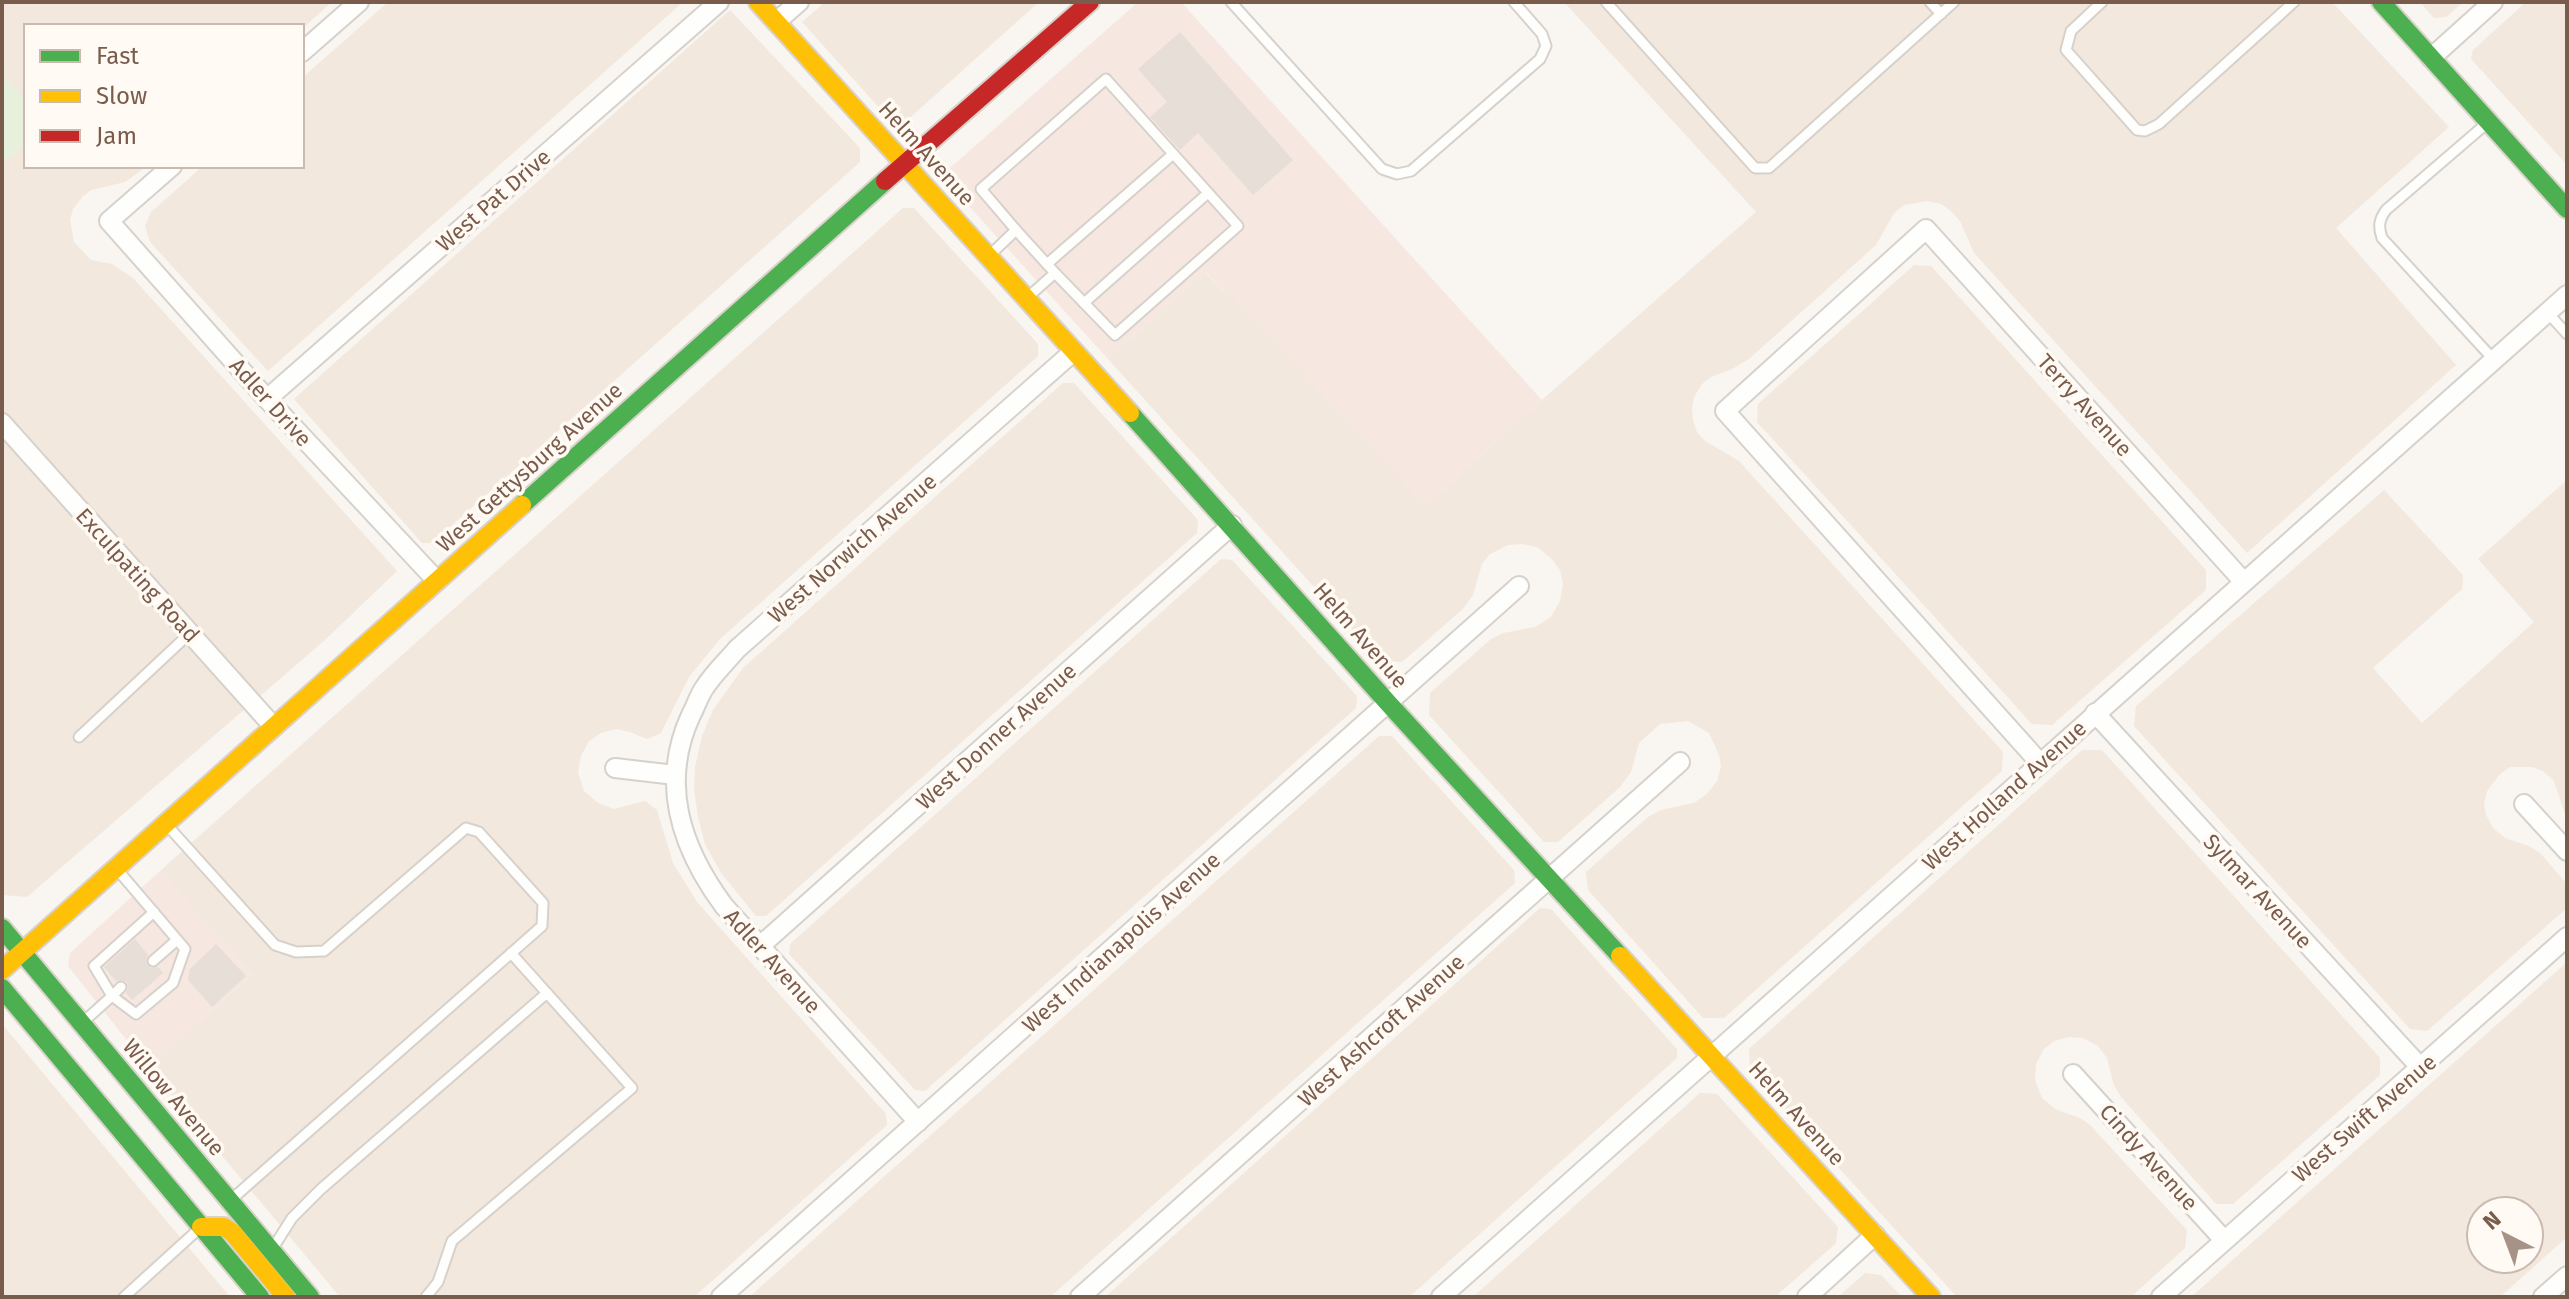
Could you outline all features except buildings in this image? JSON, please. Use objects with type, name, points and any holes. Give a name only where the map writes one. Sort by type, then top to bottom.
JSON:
[{"type":"street","points":[[304,50],[359,2]]},
{"type":"street","name":"West Pat Drive","points":[[267,399],[719,2]]},
{"type":"street","name":"Helm Avenue","points":[[758,2],[1232,525],[1389,704],[1931,1297]]},
{"type":"street","points":[[776,22],[799,2]]},
{"type":"street","name":"West Gettysburg Avenue","points":[[2,970],[904,164],[1090,2]]},
{"type":"street","points":[[2381,2],[2567,209]]},
{"type":"street","points":[[2431,58],[2493,2]]},
{"type":"street","name":"Adler Drive","points":[[170,168],[109,221],[267,399],[437,581]]},
{"type":"street","name":"Terry Avenue","points":[[2040,763],[1725,411],[1926,229],[2243,581]]},
{"type":"street","name":"West Holland Avenue","points":[[1441,1297],[2567,295]]},
{"type":"street","name":"West Norwich Avenue","points":[[675,775],[683,732],[704,687],[737,649],[1073,352]]},
{"type":"street","name":"Exculpating Road","points":[[2,423],[273,726]]},
{"type":"street","name":"West Donner Avenue","points":[[760,946],[1232,525]]},
{"type":"street","name":"West Indianapolis Avenue","points":[[721,1297],[1519,586]]},
{"type":"street","name":"Sylmar Avenue","points":[[2095,713],[2421,1068]]},
{"type":"street","name":"West Ashcroft Avenue","points":[[1080,1297],[1680,762]]},
{"type":"street","points":[[615,768],[675,775]]},
{"type":"street","name":"Adler Avenue","points":[[675,775],[678,814],[689,848],[705,880],[918,1122]]},
{"type":"street","points":[[2524,804],[2567,851]]},
{"type":"street","name":"Willow Avenue","points":[[2,928],[310,1297]]},
{"type":"street","name":"West Swift Avenue","points":[[2161,1297],[2567,937]]},
{"type":"street","points":[[2,988],[260,1297]]},
{"type":"street","name":"Cindy Avenue","points":[[2073,1074],[2224,1240]]},
{"type":"street","points":[[201,1227],[224,1227],[233,1233],[286,1297]]},
{"type":"street","points":[[1807,1297],[1875,1235]]},
{"type":"street","points":[[2543,1297],[2567,1276]]},
{"type":"lane","points":[[1231,2],[1382,169],[1397,174],[1411,171],[1540,59],[1546,46],[1542,34],[1514,2]]},
{"type":"lane","points":[[1606,2],[1755,168],[1769,168],[1785,155],[1954,2]]},
{"type":"lane","points":[[1930,2],[1941,14]]},
{"type":"lane","points":[[2102,2],[2071,31],[2066,50],[2137,130],[2145,131],[2159,124],[2294,2]]},
{"type":"lane","points":[[1106,79],[1208,193],[1238,226],[1115,335],[981,189],[1106,79]]},
{"type":"lane","points":[[2489,121],[2386,210],[2379,220],[2379,230],[2382,238],[2494,360]]},
{"type":"lane","points":[[1047,264],[1172,155]]},
{"type":"lane","points":[[1084,303],[1208,193]]},
{"type":"lane","points":[[988,257],[1016,230]]},
{"type":"lane","points":[[1026,299],[1055,273]]},
{"type":"lane","points":[[2547,312],[2567,334]]},
{"type":"lane","points":[[79,737],[190,633]]},
{"type":"lane","points":[[165,823],[275,945],[296,952],[324,951],[466,828],[479,832],[543,903],[542,926],[230,1201]]},
{"type":"lane","points":[[116,867],[154,912],[177,940],[185,949],[173,983],[136,1014],[112,996],[94,966],[154,912]]},
{"type":"lane","points":[[153,961],[177,940]]},
{"type":"lane","points":[[426,1297],[438,1282],[452,1241],[632,1088],[511,953]]},
{"type":"lane","points":[[82,1023],[121,987]]},
{"type":"lane","points":[[271,1251],[292,1218],[321,1189],[547,993]]},
{"type":"lane","points":[[124,1297],[201,1227]]},
{"type":"shaded area","points":[[2,2],[332,2],[304,27],[304,24],[24,24],[24,99],[2,74]]},
{"type":"shaded area","points":[[388,2],[683,2],[268,371],[150,242],[145,226],[151,212],[201,168],[304,168],[304,76]]},
{"type":"shaded area","points":[[825,2],[1039,2],[904,123],[892,122],[802,22]]},
{"type":"shaded area","points":[[1138,2],[1181,2],[1542,400],[1425,506],[1230,293],[1227,295],[1206,272],[1108,359],[946,181],[950,168]]},
{"type":"shaded area","points":[[1564,2],[2332,2],[2449,127],[2336,228],[2456,365],[2247,553],[1974,253],[1960,221],[1941,204],[1927,201],[1904,205],[1894,213],[1876,245],[1749,359],[1702,384],[1692,408],[1697,432],[1705,441],[1739,461],[2003,752],[2002,771],[1724,1018],[1703,1018],[1588,890],[1586,872],[1648,817],[1661,810],[1694,803],[1707,794],[1717,781],[1721,766],[1709,733],[1688,721],[1660,724],[1639,743],[1631,772],[1620,787],[1558,842],[1544,842],[1429,715],[1430,693],[1491,639],[1503,633],[1535,627],[1551,617],[1560,601],[1563,584],[1560,570],[1551,558],[1537,547],[1522,544],[1508,545],[1490,554],[1482,564],[1473,595],[1463,609],[1402,662],[1380,660],[1108,359],[1205,272],[1227,295],[1230,293],[1426,505],[1756,212]]},
{"type":"shaded area","points":[[2420,2],[2463,2],[2446,17],[2434,18]]},
{"type":"shaded area","points":[[2526,2],[2567,2],[2567,165],[2471,59],[2473,50]]},
{"type":"shaded area","points":[[730,10],[860,148],[860,162],[432,543],[422,543],[294,399]]},
{"type":"shaded area","points":[[24,144],[24,168],[144,168],[125,182],[91,190],[82,197],[73,209],[70,220],[74,242],[91,260],[112,264],[133,278],[397,571],[325,640],[27,897],[2,895],[2,164]]},
{"type":"shaded area","points":[[903,208],[914,208],[1038,344],[1038,356],[720,639],[689,677],[661,733],[647,739],[617,729],[601,733],[589,741],[581,756],[578,772],[584,791],[598,803],[614,809],[645,801],[657,810],[673,863],[697,902],[886,1114],[887,1125],[694,1297],[340,1297],[148,1067],[252,975],[160,871]]},
{"type":"shaded area","points":[[1914,265],[1931,266],[2206,570],[2206,590],[2052,725],[2032,724],[1757,422],[1758,404]]},
{"type":"shaded area","points":[[1063,383],[1074,383],[1198,520],[1197,533],[766,916],[756,916],[721,873],[705,844],[698,817],[695,767],[702,736],[713,710],[743,668]]},
{"type":"shaded area","points":[[2567,480],[2567,820],[2554,781],[2543,771],[2532,767],[2510,767],[2500,774],[2487,791],[2484,803],[2493,828],[2505,838],[2540,853],[2567,884],[2567,908],[2427,1031],[2410,1029],[2134,726],[2136,706],[2384,490],[2463,575],[2462,589],[2373,668],[2422,723],[2534,622],[2478,559]]},
{"type":"shaded area","points":[[1221,559],[1232,560],[1357,696],[1356,708],[925,1091],[915,1090],[789,954],[790,944]]},
{"type":"shaded area","points":[[1379,736],[1392,736],[1514,870],[1515,883],[1050,1297],[749,1297]]},
{"type":"shaded area","points":[[2082,750],[2102,750],[2380,1058],[2380,1075],[2233,1204],[2216,1204],[2121,1097],[2114,1085],[2107,1058],[2098,1046],[2083,1038],[2069,1037],[2054,1041],[2043,1050],[2036,1064],[2035,1080],[2042,1098],[2055,1109],[2090,1125],[2187,1230],[2185,1248],[2131,1297],[1957,1297],[1750,1071],[1749,1049]]},
{"type":"shaded area","points":[[160,871],[252,975],[148,1067],[68,966],[70,953]]},
{"type":"shaded area","points":[[1540,908],[1551,909],[1677,1049],[1677,1058],[1409,1297],[1105,1297]]},
{"type":"shaded area","points":[[2567,962],[2567,1237],[2545,1257],[2545,1195],[2465,1195],[2465,1275],[2525,1275],[2500,1297],[2191,1297]]},
{"type":"shaded area","points":[[2,1024],[230,1297],[2,1297]]},
{"type":"shaded area","points":[[1700,1093],[1717,1094],[1838,1227],[1836,1243],[1775,1297],[1473,1297]]},
{"type":"shaded area","points":[[1865,1273],[1881,1275],[1902,1297],[1838,1297]]},
{"type":"green space","points":[[2,74],[24,99],[24,144],[2,164]]},
{"type":"traffic: fast","points":[[2381,2],[2567,209]]},
{"type":"traffic: fast","points":[[522,505],[885,181]]},
{"type":"traffic: fast","points":[[1130,413],[1389,704],[1620,956]]},
{"type":"traffic: fast","points":[[2,928],[310,1297]]},
{"type":"traffic: fast","points":[[2,988],[260,1297]]},
{"type":"traffic: slow","points":[[758,2],[1130,413]]},
{"type":"traffic: slow","points":[[2,970],[522,505]]},
{"type":"traffic: slow","points":[[1620,956],[1931,1297]]},
{"type":"traffic: slow","points":[[201,1227],[224,1227],[233,1233],[286,1297]]},
{"type":"traffic: jam","points":[[885,181],[1090,2]]}]
